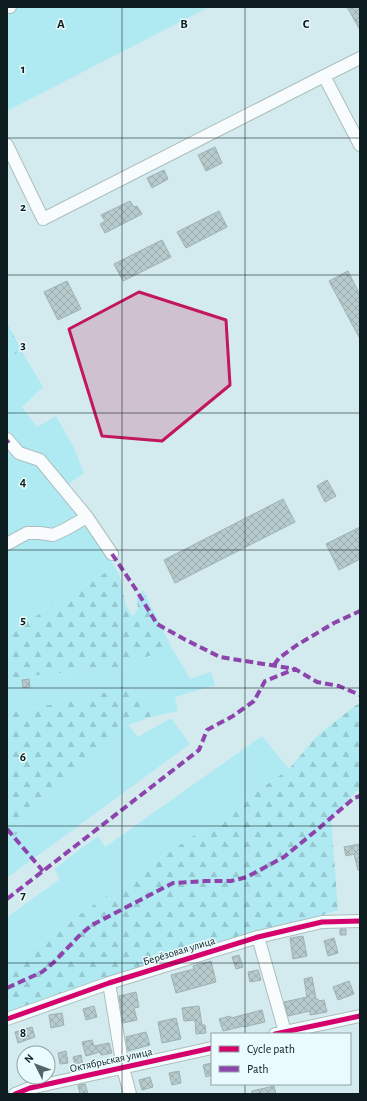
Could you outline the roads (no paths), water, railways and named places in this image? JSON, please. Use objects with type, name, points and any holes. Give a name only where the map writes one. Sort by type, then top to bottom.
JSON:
[{"type":"street","points":[[7,145],[42,219],[360,58]]},
{"type":"street","points":[[324,76],[360,145]]},
{"type":"street","points":[[7,439],[19,453],[40,460],[87,517],[112,554]]},
{"type":"street","points":[[7,544],[27,533],[53,535],[66,530],[87,517]]},
{"type":"street","name":"Берёзовая улица","points":[[7,1019],[109,983],[258,937],[322,922],[360,921]]},
{"type":"street","points":[[258,937],[280,1033],[360,1016]]},
{"type":"street","points":[[109,983],[130,1094]]},
{"type":"street","name":"Октябрьская улица","points":[[15,1094],[30,1088],[211,1048]]}]
